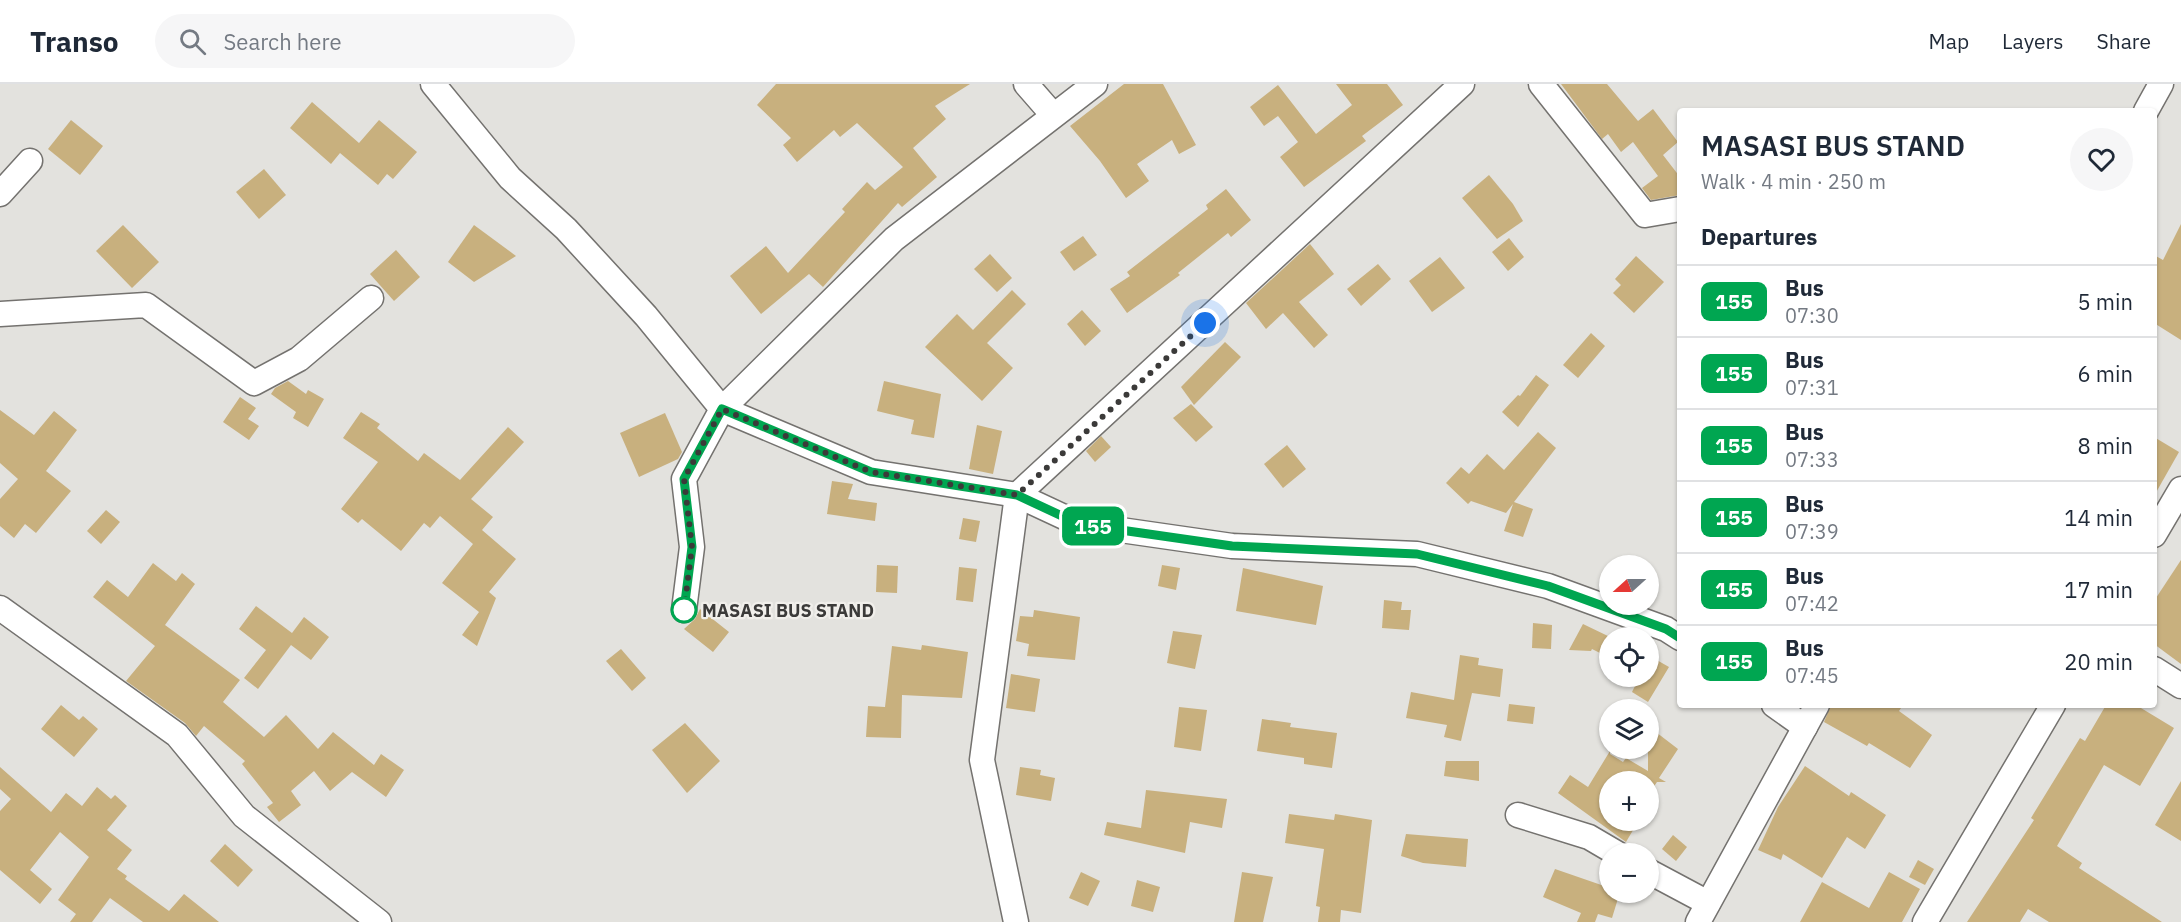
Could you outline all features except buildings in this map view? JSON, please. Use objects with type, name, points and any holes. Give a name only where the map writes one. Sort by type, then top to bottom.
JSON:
[{"type":"street","points":[[433,84],[510,178],[566,229],[646,316],[722,409],[871,472],[1017,495],[1079,524],[1232,546],[1417,554],[1548,586],[1666,629],[1677,636]]},
{"type":"street","points":[[1026,84],[1053,115]]},
{"type":"street","points":[[684,610],[692,547],[684,479],[722,409],[894,239],[1095,84]]},
{"type":"street","points":[[1016,922],[982,759],[1017,495],[1462,84]]},
{"type":"street","points":[[1541,84],[1645,214],[1677,209]]},
{"type":"street","points":[[2148,108],[2161,84]]},
{"type":"street","points":[[0,194],[30,161]]},
{"type":"street","points":[[0,314],[146,305],[254,383],[299,359],[371,298]]},
{"type":"street","points":[[2157,530],[2181,489]]},
{"type":"street","points":[[0,608],[177,735],[244,816],[380,922]]},
{"type":"street","points":[[2157,671],[2181,686]]},
{"type":"street","points":[[1778,708],[1805,727]]},
{"type":"street","points":[[1659,879],[1703,913],[1815,708]]},
{"type":"street","points":[[1924,922],[2051,708]]},
{"type":"street","points":[[1518,815],[1589,837],[1599,843]]},
{"type":"bus line","name":"155","points":[[684,610],[692,547],[684,479],[722,409],[871,472],[1017,495],[1079,524],[1232,546],[1417,554],[1548,586],[1666,629],[1677,636]]},
{"type":"place","name":"MASASI BUS STAND","points":[[684,610]]},
{"type":"route","points":[[684,610],[692,547],[684,479],[722,409],[871,472],[1017,495],[1205,323]]}]
